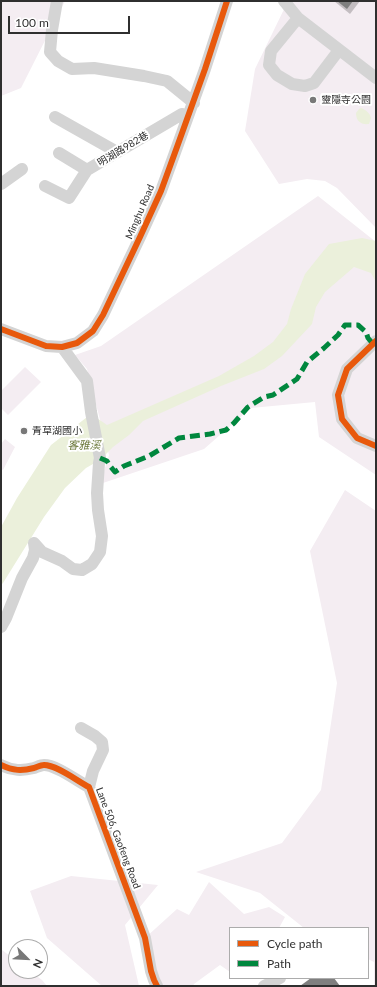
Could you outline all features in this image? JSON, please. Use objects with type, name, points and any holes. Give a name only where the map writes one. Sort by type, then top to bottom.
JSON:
[{"type":"street","points":[[57,1],[50,52],[58,61],[72,69],[94,68],[167,81],[194,103]]},
{"type":"street","name":"Minghu Road","points":[[62,348],[77,343],[93,331],[103,315],[158,197],[178,147],[227,1]]},
{"type":"street","points":[[284,1],[298,18],[376,78]]},
{"type":"street","points":[[298,18],[271,51],[269,65],[277,75],[292,84],[305,86],[314,83],[339,50]]},
{"type":"street","name":"明湖路982巷","points":[[45,186],[69,198],[88,170],[182,114],[188,116]]},
{"type":"street","points":[[55,117],[117,152]]},
{"type":"street","points":[[59,153],[88,170]]},
{"type":"street","points":[[1,184],[22,169]]},
{"type":"street","points":[[1,328],[46,346],[62,348],[87,381],[91,412],[100,458],[98,510],[102,536],[100,552],[92,564],[82,570],[73,569],[62,560],[42,552],[34,543],[35,550],[33,558],[22,578],[6,618],[1,626]]},
{"type":"street","points":[[376,342],[347,369],[338,395],[342,419],[357,438],[376,446]]},
{"type":"street","points":[[82,728],[102,742],[103,750],[93,771],[89,787]]},
{"type":"street","name":"Lane 506, Gaofeng Road","points":[[1,765],[8,769],[23,770],[44,765],[49,766],[68,774],[89,787],[145,938],[151,971],[157,986]]},
{"type":"street","points":[[264,986],[278,979]]},
{"type":"shaded area","points":[[1,1],[65,1],[21,88],[1,96]]},
{"type":"shaded area","name":"靈隱寺公園","points":[[288,1],[376,1],[376,228],[337,188],[325,181],[307,179],[279,184],[245,131],[255,69]]},
{"type":"shaded area","points":[[318,196],[376,242],[376,475],[319,437],[315,402],[251,408],[204,449],[100,484],[109,455],[87,369],[75,355],[101,346]]},
{"type":"shaded area","points":[[25,367],[41,382],[8,415],[1,408],[1,391]]},
{"type":"shaded area","points":[[5,439],[15,447],[3,470],[1,469],[1,444]]},
{"type":"shaded area","points":[[345,490],[376,511],[376,986],[374,986],[374,962],[369,960],[369,927],[303,927],[260,893],[196,872],[282,843],[321,790],[337,683],[310,551]]},
{"type":"shaded area","points":[[71,876],[158,885],[125,925],[139,986],[102,986],[47,938],[30,891]]},
{"type":"shaded area","points":[[209,882],[244,914],[269,907],[285,917],[280,927],[229,927],[229,971],[220,965],[193,986],[157,986],[145,938],[177,909],[189,915]]},
{"type":"shaded area","points":[[1,949],[8,955],[8,979],[41,979],[47,986],[1,986]]},
{"type":"water","points":[[361,108],[370,115],[371,118],[369,124],[361,123],[357,118],[356,113]]},
{"type":"water","name":"客雅溪","points":[[362,238],[376,241],[376,282],[371,273],[354,267],[325,292],[316,307],[312,324],[282,356],[264,369],[221,386],[143,421],[100,460],[86,468],[65,488],[44,517],[1,585],[1,527],[17,498],[51,445],[91,414],[107,425],[219,376],[254,356],[273,342],[287,324],[291,309],[305,274],[329,244]]},
{"type":"building","points":[[337,1],[353,1],[347,9]]},
{"type":"building","points":[[310,979],[335,979],[340,986],[300,986]]},
{"type":"marked path","points":[[100,458],[107,461],[115,472],[124,466],[149,456],[179,438],[210,434],[226,430],[248,407],[264,397],[273,395],[297,379],[307,362],[338,335],[345,325],[358,325],[366,332],[368,338],[373,344]]},
{"type":"cycle path","points":[[1,329],[46,346],[62,347],[77,343],[93,331],[103,315],[161,191],[205,69],[227,1]]},
{"type":"cycle path","points":[[376,341],[347,369],[338,395],[342,419],[357,438],[376,446]]},
{"type":"cycle path","points":[[1,765],[21,770],[43,765],[49,766],[61,770],[89,787],[145,938],[151,971],[157,986]]},
{"type":"place","name":"靈隱寺公園","points":[[313,100]]},
{"type":"place","name":"青草湖國小","points":[[24,431]]}]
